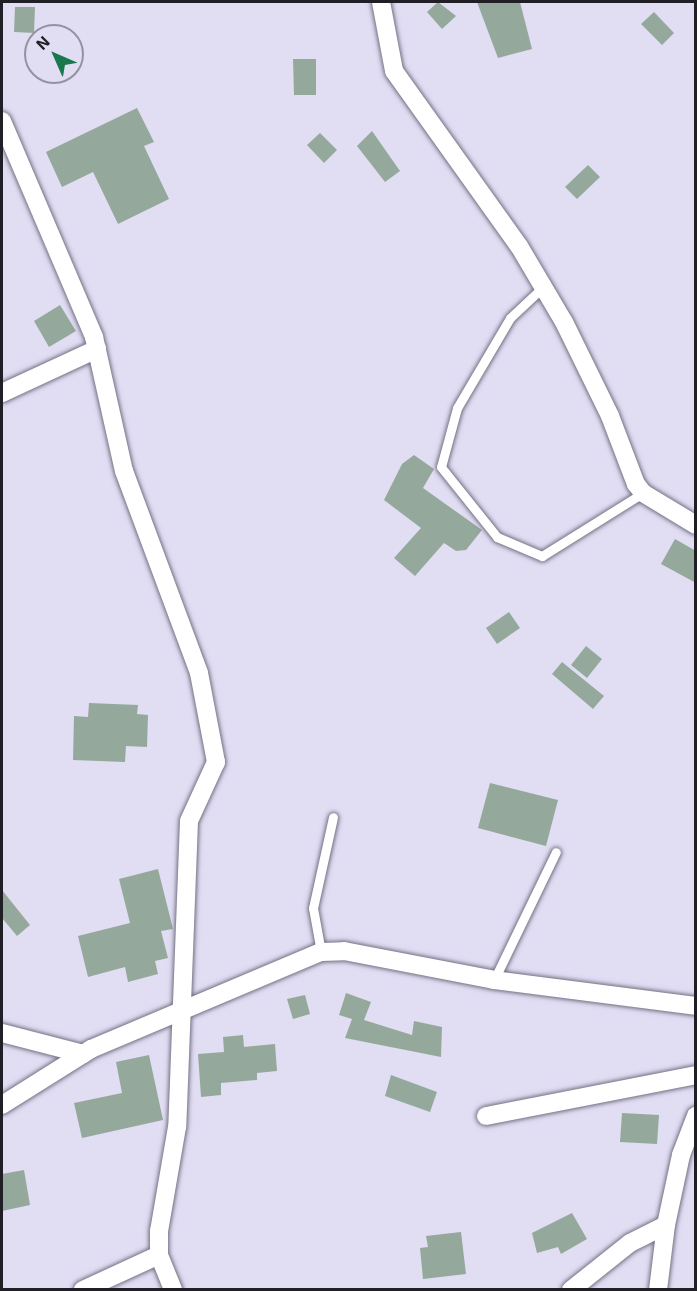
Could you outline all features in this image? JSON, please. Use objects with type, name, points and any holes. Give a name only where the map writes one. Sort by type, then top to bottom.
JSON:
[{"type":"street","points":[[381,2],[394,71],[519,246],[605,406],[623,456],[643,493],[696,525]]},
{"type":"street","points":[[2,122],[97,349],[124,471],[199,673],[216,762],[189,821],[184,1007],[177,1127],[159,1232],[159,1255],[173,1290]]},
{"type":"street","points":[[2,393],[97,349]]},
{"type":"street","points":[[2,1106],[84,1054],[184,1007],[321,952],[345,951],[494,980],[696,1006]]},
{"type":"street","points":[[2,1033],[84,1054]]},
{"type":"street","points":[[486,1116],[696,1075]]},
{"type":"street","points":[[658,1290],[666,1225],[681,1155],[696,1116]]},
{"type":"street","points":[[571,1290],[630,1243],[666,1225]]},
{"type":"street","points":[[82,1290],[159,1255]]},
{"type":"lane","points":[[543,287],[510,318],[457,408],[441,466],[496,537],[542,556],[643,493]]},
{"type":"lane","points":[[321,952],[314,908],[333,817]]},
{"type":"lane","points":[[494,980],[556,852]]},
{"type":"building","points":[[438,2],[456,16],[442,29],[427,12]]},
{"type":"building","points":[[477,2],[520,2],[532,49],[498,58]]},
{"type":"building","points":[[15,7],[35,7],[34,24],[24,24],[24,32],[14,32]]},
{"type":"building","points":[[654,12],[674,33],[662,45],[641,24]]},
{"type":"building","points":[[293,59],[316,59],[316,95],[294,95]]},
{"type":"building","points":[[137,108],[154,142],[144,146],[169,199],[118,224],[93,172],[62,187],[46,152]]},
{"type":"building","points":[[372,131],[400,171],[385,182],[357,146]]},
{"type":"building","points":[[320,133],[337,150],[324,163],[307,145]]},
{"type":"building","points":[[588,165],[600,177],[577,199],[565,187]]},
{"type":"building","points":[[60,305],[76,331],[49,347],[34,321]]},
{"type":"building","points":[[414,455],[434,469],[423,488],[482,530],[466,550],[456,551],[444,543],[415,576],[394,558],[421,528],[384,500],[402,464]]},
{"type":"building","points":[[675,539],[696,551],[696,583],[661,564]]},
{"type":"building","points":[[509,612],[520,628],[497,644],[486,628]]},
{"type":"building","points":[[586,646],[602,659],[587,678],[571,665]]},
{"type":"building","points":[[562,662],[604,696],[593,709],[552,674]]},
{"type":"building","points":[[89,703],[138,705],[137,714],[148,715],[147,747],[126,746],[125,762],[73,760],[74,716],[88,717]]},
{"type":"building","points":[[490,783],[558,800],[546,846],[478,828]]},
{"type":"building","points":[[158,869],[173,929],[161,931],[168,958],[155,961],[158,974],[128,982],[125,967],[88,977],[78,936],[130,923],[119,879]]},
{"type":"building","points":[[2,890],[30,925],[17,936],[2,918]]},
{"type":"building","points":[[346,993],[371,1002],[364,1020],[412,1035],[414,1021],[442,1027],[441,1057],[345,1038],[352,1019],[339,1015]]},
{"type":"building","points":[[305,995],[310,1014],[293,1019],[287,999]]},
{"type":"building","points":[[243,1035],[244,1047],[275,1044],[277,1071],[257,1073],[257,1080],[221,1083],[221,1095],[201,1097],[198,1054],[224,1052],[223,1037]]},
{"type":"building","points":[[149,1055],[163,1120],[82,1138],[74,1103],[122,1093],[116,1062]]},
{"type":"building","points":[[391,1075],[437,1092],[430,1112],[385,1096]]},
{"type":"building","points":[[622,1113],[659,1115],[657,1144],[620,1142]]},
{"type":"building","points":[[24,1170],[30,1205],[2,1211],[2,1174]]},
{"type":"building","points":[[572,1213],[587,1239],[561,1254],[558,1247],[537,1253],[532,1233]]},
{"type":"building","points":[[461,1232],[466,1274],[423,1279],[420,1248],[428,1247],[426,1236]]}]
